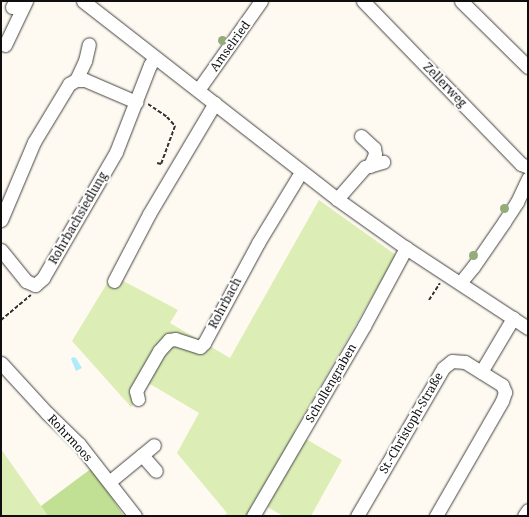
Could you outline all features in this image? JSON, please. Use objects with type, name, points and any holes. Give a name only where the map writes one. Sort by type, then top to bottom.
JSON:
[{"type":"street","points":[[5,45],[26,1]]},
{"type":"street","points":[[84,1],[98,5],[155,57],[337,199],[406,248],[528,328]]},
{"type":"street","name":"Amselried","points":[[198,90],[261,1]]},
{"type":"street","name":"Zellerweg","points":[[363,1],[521,164],[528,167]]},
{"type":"street","points":[[461,1],[528,67]]},
{"type":"street","points":[[76,80],[85,61],[89,44]]},
{"type":"street","name":"Rohrbachsiedlung","points":[[35,285],[43,278],[116,152],[150,65],[155,57]]},
{"type":"street","points":[[1,220],[34,142],[68,84],[76,80],[85,80],[137,99]]},
{"type":"street","points":[[114,281],[149,214],[215,103]]},
{"type":"street","points":[[361,136],[374,148],[375,154],[370,166]]},
{"type":"street","points":[[337,199],[365,167],[383,162]]},
{"type":"street","name":"Rohrbach","points":[[138,399],[136,391],[159,351],[169,340],[174,339],[200,347],[204,343],[258,243],[301,172]]},
{"type":"street","points":[[460,283],[473,268],[510,212],[528,178]]},
{"type":"street","name":"Schollengraben","points":[[253,516],[364,326],[406,248]]},
{"type":"street","points":[[1,250],[26,282],[35,285]]},
{"type":"street","points":[[481,372],[513,318]]},
{"type":"street","name":"St.-Christoph-Straße","points":[[357,516],[443,368],[452,361],[465,362],[502,385],[505,392],[502,401],[436,516]]},
{"type":"street","name":"Rohrmoos","points":[[1,363],[47,413],[79,444],[134,516]]},
{"type":"street","points":[[109,482],[154,445]]},
{"type":"street","points":[[142,455],[156,471]]},
{"type":"street","points":[[524,516],[528,510]]},
{"type":"path","points":[[137,99],[167,117],[175,126],[161,164],[157,163]]},
{"type":"path","points":[[429,300],[446,274]]},
{"type":"path","points":[[1,320],[33,293],[35,285]]},
{"type":"green space","points":[[319,200],[396,255],[294,432],[342,460],[311,516],[283,516],[259,502],[250,516],[224,516],[227,513],[177,453],[199,413],[150,384],[131,407],[72,341],[112,275],[178,310],[170,323],[230,358]]},
{"type":"green space","points":[[1,449],[41,506],[48,516],[1,516]]},
{"type":"green space","points":[[92,468],[124,516],[48,516],[41,506]]},
{"type":"water","points":[[73,357],[76,358],[82,368],[76,371],[71,359]]}]
